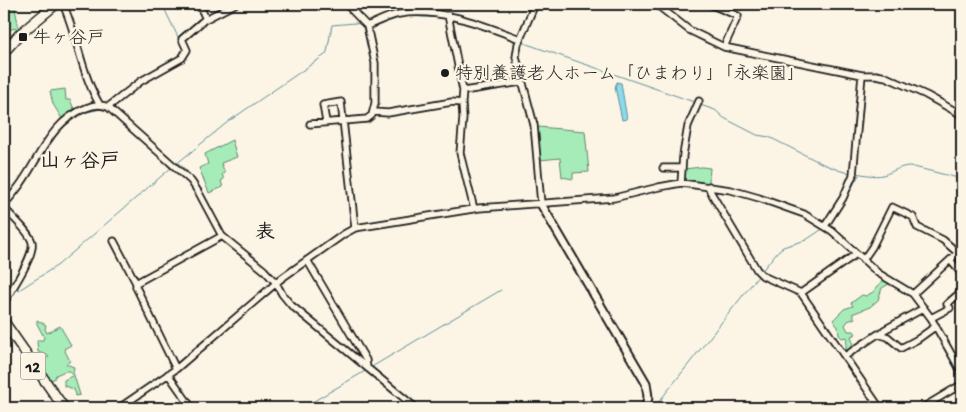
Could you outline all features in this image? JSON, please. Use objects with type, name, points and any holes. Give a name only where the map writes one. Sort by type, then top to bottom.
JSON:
[{"type":"main road","points":[[4,52],[20,34],[56,4]]},
{"type":"main road","name":"12","points":[[4,322],[64,408]]},
{"type":"street","points":[[63,4],[72,24],[90,87],[100,105]]},
{"type":"street","points":[[199,4],[206,19]]},
{"type":"street","points":[[108,107],[141,81],[182,58],[187,50],[182,39],[206,19],[235,4]]},
{"type":"street","points":[[310,124],[367,119],[374,112],[375,63],[367,26],[362,23],[346,4]]},
{"type":"street","points":[[535,4],[520,39],[516,57],[534,125],[541,204],[643,377],[648,392],[646,408]]},
{"type":"street","points":[[656,4],[689,30],[724,47],[862,75],[886,77],[926,95],[962,115]]},
{"type":"street","points":[[712,5],[738,16],[724,47]]},
{"type":"street","points":[[367,26],[402,14],[448,15],[484,25],[520,39]]},
{"type":"street","points":[[448,15],[463,91],[460,153],[474,209]]},
{"type":"street","points":[[825,226],[843,198],[853,176],[862,75]]},
{"type":"street","points":[[463,91],[522,82]]},
{"type":"street","points":[[681,183],[688,126],[699,101]]},
{"type":"street","points":[[326,122],[323,106],[341,102],[355,228]]},
{"type":"street","points":[[374,112],[388,113],[452,102],[462,103]]},
{"type":"street","points":[[4,204],[21,183],[48,138],[63,121],[80,110],[91,106],[100,105],[108,107],[191,181],[222,236],[255,262],[276,283],[291,305],[416,408]]},
{"type":"street","points":[[663,168],[682,168]]},
{"type":"street","points":[[118,408],[176,369],[276,283],[355,228],[474,209],[614,198],[681,183],[709,186],[760,198],[804,214],[825,226],[878,273],[913,294],[936,326],[962,374]]},
{"type":"street","points":[[709,186],[710,191],[756,270],[763,276],[800,293],[880,408]]},
{"type":"street","points":[[862,260],[872,247],[892,207],[913,217],[916,227],[944,240],[960,251],[913,294]]},
{"type":"street","points":[[4,208],[26,232],[32,245],[29,256],[4,303]]},
{"type":"street","points":[[136,283],[222,236]]},
{"type":"street","points":[[114,241],[176,369]]},
{"type":"street","points":[[800,293],[856,254]]},
{"type":"street","points":[[308,260],[366,360],[367,368]]},
{"type":"street","points":[[950,260],[962,274]]},
{"type":"street","points":[[931,318],[950,308],[947,304],[962,292]]},
{"type":"street","points":[[882,334],[884,330],[924,308]]},
{"type":"street","points":[[844,356],[878,334],[888,337],[901,348],[936,326]]},
{"type":"street","points":[[168,374],[192,408]]},
{"type":"street","points":[[922,408],[962,384]]},
{"type":"green space","points":[[4,4],[14,4],[19,28],[4,30]]},
{"type":"green space","points":[[65,89],[66,100],[70,100],[75,111],[62,119],[53,104],[50,91]]},
{"type":"green space","points":[[538,127],[585,131],[589,172],[573,173],[573,179],[562,177],[560,158],[540,160]]},
{"type":"green space","points":[[232,140],[237,157],[221,163],[225,173],[222,174],[224,179],[221,181],[223,187],[209,193],[199,168],[208,164],[205,154]]},
{"type":"green space","points":[[710,168],[709,183],[682,180],[684,169]]},
{"type":"green space","points":[[884,279],[889,284],[882,288],[878,300],[870,307],[852,314],[855,318],[848,321],[845,325],[848,331],[854,331],[856,334],[851,336],[854,348],[845,354],[847,337],[842,338],[839,335],[838,327],[833,320],[844,309],[853,306],[851,303],[862,295],[866,296],[873,292]]},
{"type":"green space","points":[[37,320],[46,325],[47,333],[60,326],[71,345],[64,349],[70,361],[66,364],[74,367],[73,372],[80,395],[75,396],[74,389],[64,386],[64,380],[72,376],[70,371],[56,375],[54,379],[50,380],[36,362],[49,357],[38,352],[37,342],[38,340],[43,340],[44,337],[37,324]]},
{"type":"water","points":[[617,82],[621,83],[627,119],[622,120],[615,87]]},
{"type":"waterway","points":[[162,4],[178,37],[201,17]]},
{"type":"waterway","points":[[214,18],[242,4]]},
{"type":"waterway","points":[[651,4],[682,28]]},
{"type":"waterway","points":[[377,25],[405,16],[444,18]]},
{"type":"waterway","points":[[175,165],[229,121],[325,55],[332,25],[355,23],[363,25]]},
{"type":"waterway","points":[[689,33],[723,50]]},
{"type":"waterway","points":[[521,42],[697,103]]},
{"type":"waterway","points":[[744,54],[861,78]]},
{"type":"waterway","points":[[865,78],[885,80],[929,100]]},
{"type":"waterway","points":[[700,105],[715,110],[724,118],[757,135],[769,137],[823,164],[850,173]]},
{"type":"waterway","points":[[82,113],[101,109],[106,110],[170,168]]},
{"type":"waterway","points":[[178,163],[198,185],[221,228]]},
{"type":"waterway","points":[[854,173],[880,176],[910,166],[962,179]]},
{"type":"waterway","points":[[15,287],[19,290],[58,265],[172,167]]},
{"type":"waterway","points":[[828,226],[831,224],[859,175]]},
{"type":"waterway","points":[[6,206],[16,194]]},
{"type":"waterway","points":[[761,272],[783,247],[806,240],[824,228]]},
{"type":"waterway","points":[[243,249],[256,258],[277,279]]},
{"type":"waterway","points":[[654,408],[759,275]]},
{"type":"waterway","points":[[4,279],[12,285]]},
{"type":"waterway","points":[[275,288],[287,305]]},
{"type":"waterway","points":[[370,368],[501,290]]},
{"type":"waterway","points":[[302,408],[367,370]]},
{"type":"place","name":"牛ヶ谷戸","points":[[23,37]]},
{"type":"place","name":"特別養護老人ホーム「ひまわり」「永楽園」","points":[[445,73]]},
{"type":"district","name":"山ヶ谷戸","points":[[80,160]]},
{"type":"district","name":"表","points":[[265,231]]}]
